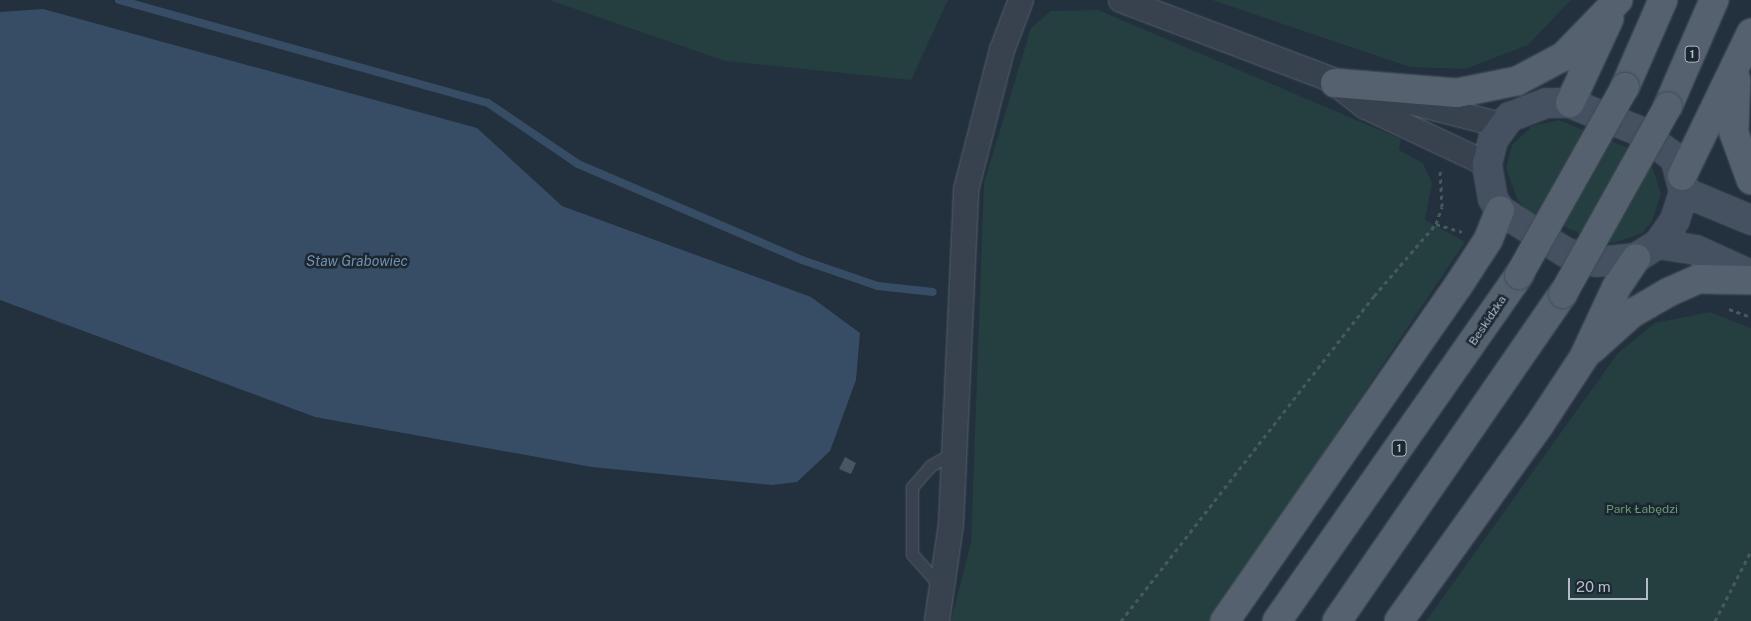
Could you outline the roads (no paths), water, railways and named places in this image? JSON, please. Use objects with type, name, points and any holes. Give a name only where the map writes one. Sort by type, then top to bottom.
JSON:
[{"type":"main road","points":[[1335,83],[1457,93],[1517,81],[1564,56],[1618,0]]},
{"type":"main road","points":[[1570,103],[1618,0]]},
{"type":"main road","name":"Beskidzka","points":[[1277,621],[1519,275],[1625,86],[1663,0]]},
{"type":"main road","name":"1","points":[[1337,621],[1563,294],[1668,106],[1714,0]]},
{"type":"main road","points":[[1747,44],[1734,85],[1734,133],[1751,180]]},
{"type":"main road","points":[[1683,184],[1747,44]]},
{"type":"main road","points":[[1225,621],[1463,278],[1488,240],[1500,210]]},
{"type":"main road","points":[[1399,621],[1584,357],[1616,288],[1647,251]]},
{"type":"main road","points":[[1584,357],[1631,314],[1669,292],[1698,279],[1751,280]]},
{"type":"street","points":[[937,621],[942,588],[954,452],[966,190],[1002,50],[1022,0]]},
{"type":"street","points":[[1121,0],[1335,83],[1501,125]]},
{"type":"street","points":[[1335,83],[1366,107],[1487,164]]},
{"type":"street","points":[[1647,251],[1674,220],[1683,184],[1675,158],[1650,136],[1570,103],[1527,108],[1501,125],[1487,164],[1493,199],[1500,210],[1580,257],[1596,262],[1647,251],[1696,250],[1751,275]]},
{"type":"street","points":[[1683,184],[1751,220]]},
{"type":"lane","points":[[942,588],[912,554],[912,487],[930,466],[954,452]]},
{"type":"water","name":"Staw Grabowiec","points":[[43,9],[477,128],[562,206],[811,297],[860,333],[856,380],[830,451],[797,482],[772,485],[592,467],[315,417],[0,300],[0,12]]},
{"type":"waterway","points":[[119,0],[488,103],[578,164],[802,260],[878,286],[933,292]]},
{"type":"park label","name":"Park Łabędzi","points":[[1642,510]]}]
